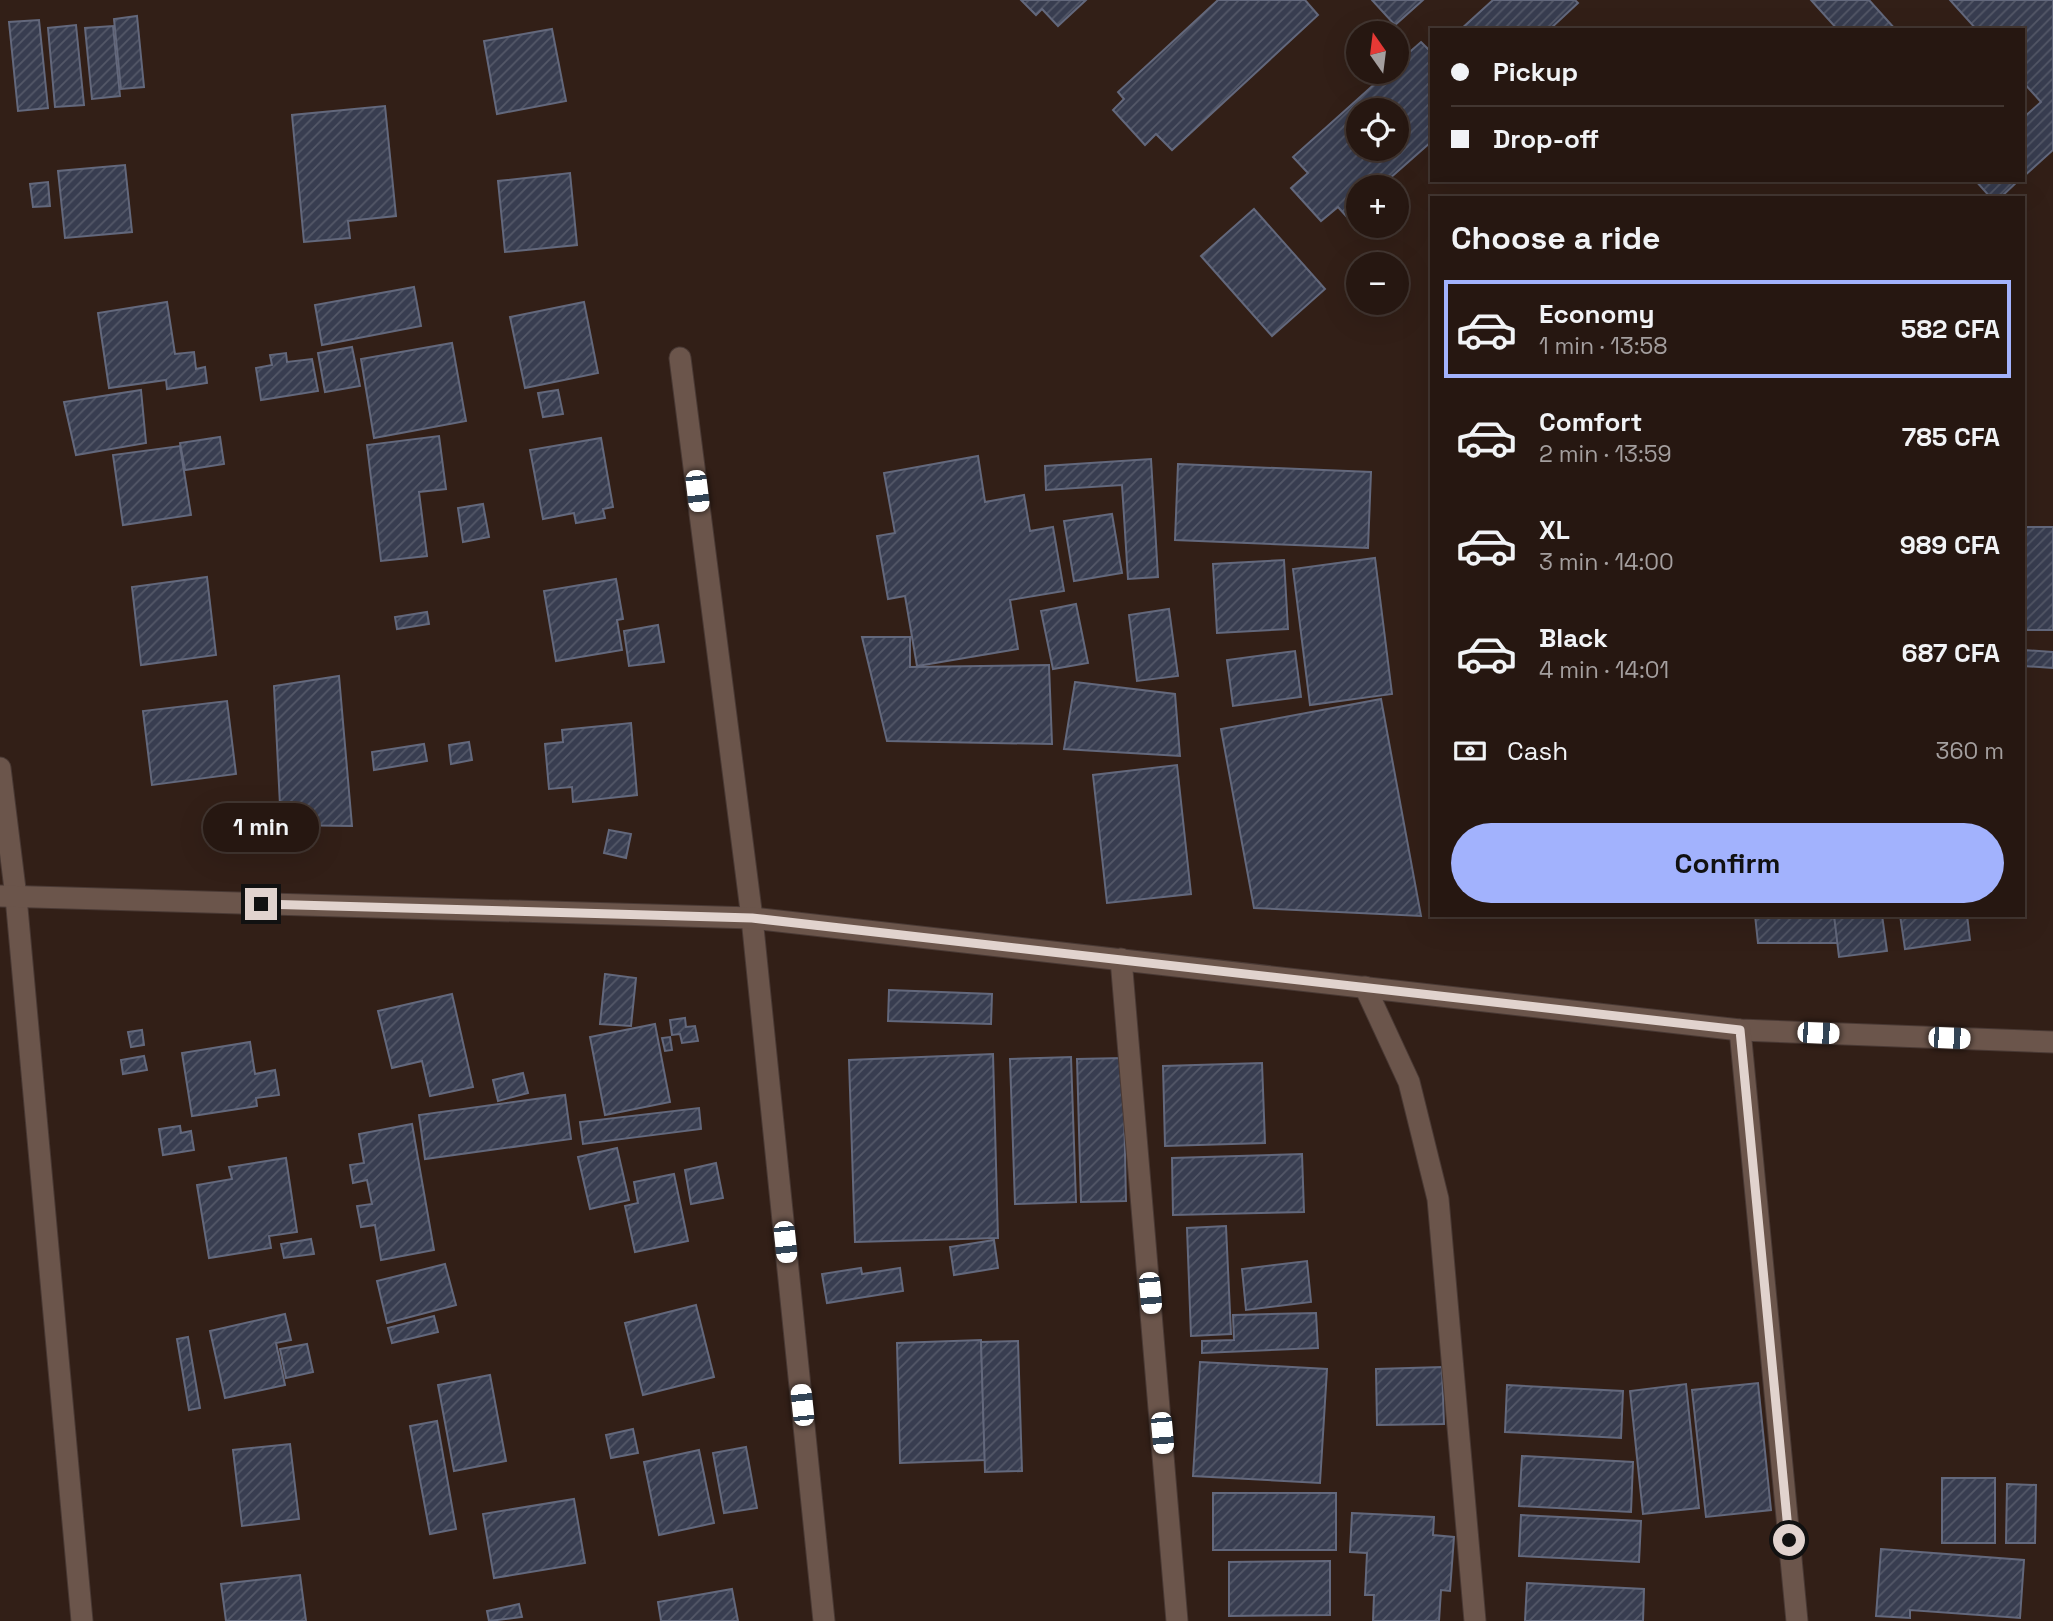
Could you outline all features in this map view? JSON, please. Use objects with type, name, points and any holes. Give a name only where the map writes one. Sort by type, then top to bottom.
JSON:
[{"type":"street","points":[[680,358],[752,918],[824,1621]]},
{"type":"street","points":[[0,768],[8,897],[82,1621]]},
{"type":"street","points":[[8,897],[752,918],[1740,1030],[2053,1042]]},
{"type":"street","points":[[1121,959],[1177,1621]]},
{"type":"street","points":[[1365,987],[1409,1082],[1438,1199],[1475,1621]]},
{"type":"street","points":[[1740,1030],[1797,1621]]},
{"type":"building","points":[[1021,0],[1086,0],[1058,26],[1042,9],[1036,15]]},
{"type":"building","points":[[1218,0],[1305,0],[1318,15],[1172,150],[1156,134],[1145,145],[1113,110],[1124,99],[1118,92]]},
{"type":"building","points":[[1372,0],[1423,0],[1399,21],[1391,21]]},
{"type":"building","points":[[1493,0],[1575,0],[1578,3],[1551,28],[1462,28]]},
{"type":"building","points":[[1811,0],[1869,0],[1894,28],[1836,28]]},
{"type":"building","points":[[1950,0],[2053,0],[2053,150],[2025,175],[2025,116],[2041,102],[2025,84],[2025,28],[1975,28]]},
{"type":"building","points":[[137,16],[144,87],[121,89],[114,19]]},
{"type":"building","points":[[39,20],[48,108],[18,111],[9,22]]},
{"type":"building","points":[[76,25],[84,105],[55,107],[48,28]]},
{"type":"building","points":[[113,26],[120,96],[92,99],[85,28]]},
{"type":"building","points":[[552,29],[566,101],[497,114],[484,41]]},
{"type":"building","points":[[1421,42],[1430,51],[1430,143],[1394,175],[1346,175],[1346,216],[1338,207],[1321,221],[1291,188],[1308,173],[1293,157],[1346,110],[1346,161],[1409,161],[1409,98],[1359,98],[1375,84],[1409,84],[1409,53]]},
{"type":"building","points":[[385,106],[396,216],[348,221],[350,238],[304,242],[292,115]]},
{"type":"building","points":[[125,165],[132,232],[65,238],[58,171]]},
{"type":"building","points":[[570,173],[577,245],[505,252],[498,181]]},
{"type":"building","points":[[48,182],[50,206],[33,207],[30,184]]},
{"type":"building","points":[[1977,182],[2017,182],[2002,196],[1989,196]]},
{"type":"building","points":[[1254,209],[1325,289],[1272,336],[1201,256]]},
{"type":"building","points":[[414,287],[421,326],[322,345],[315,305]]},
{"type":"building","points":[[167,302],[175,354],[194,352],[196,369],[205,367],[207,383],[167,389],[166,380],[109,388],[98,313]]},
{"type":"building","points":[[584,302],[598,373],[525,388],[510,317]]},
{"type":"building","points":[[452,343],[466,421],[374,438],[361,359]]},
{"type":"building","points":[[352,347],[360,386],[325,392],[318,353]]},
{"type":"building","points":[[286,353],[287,362],[312,359],[318,391],[261,400],[256,368],[272,365],[270,355]]},
{"type":"building","points":[[141,390],[146,443],[76,455],[64,402]]},
{"type":"building","points":[[558,390],[563,414],[543,417],[538,393]]},
{"type":"building","points":[[439,436],[446,489],[419,492],[427,556],[381,561],[367,445]]},
{"type":"building","points":[[220,437],[224,464],[185,470],[180,443]]},
{"type":"building","points":[[601,438],[613,507],[603,509],[605,518],[576,523],[574,513],[543,519],[530,450]]},
{"type":"building","points":[[180,446],[191,515],[123,525],[113,455]]},
{"type":"building","points":[[978,456],[985,502],[1024,495],[1030,531],[1053,527],[1064,591],[1010,600],[1018,649],[917,666],[905,596],[888,599],[877,536],[895,533],[884,473]]},
{"type":"building","points":[[1151,459],[1158,577],[1128,579],[1122,485],[1046,490],[1045,466]]},
{"type":"building","points":[[1178,464],[1371,472],[1368,548],[1175,540]]},
{"type":"building","points":[[483,504],[489,537],[463,542],[458,508]]},
{"type":"building","points":[[1112,514],[1122,573],[1074,581],[1064,521]]},
{"type":"building","points":[[2025,527],[2053,527],[2053,630],[2025,630]]},
{"type":"building","points":[[1375,558],[1392,694],[1310,705],[1293,569]]},
{"type":"building","points":[[1284,560],[1288,629],[1217,633],[1213,564]]},
{"type":"building","points":[[207,577],[216,655],[141,665],[132,587]]},
{"type":"building","points":[[616,579],[623,619],[617,620],[622,650],[556,661],[544,591]]},
{"type":"building","points":[[1076,604],[1088,663],[1053,669],[1041,611]]},
{"type":"building","points":[[1169,609],[1178,676],[1137,681],[1129,615]]},
{"type":"building","points":[[427,612],[429,624],[397,629],[395,617]]},
{"type":"building","points":[[658,625],[664,662],[629,666],[624,631]]},
{"type":"building","points":[[862,637],[910,637],[910,667],[1049,665],[1052,744],[887,741]]},
{"type":"building","points":[[2025,650],[2053,652],[2053,668],[2025,666]]},
{"type":"building","points":[[1295,651],[1301,697],[1233,706],[1227,660]]},
{"type":"building","points":[[339,676],[352,826],[281,825],[274,686]]},
{"type":"building","points":[[1075,682],[1175,694],[1180,756],[1064,749]]},
{"type":"building","points":[[1381,699],[1421,916],[1254,908],[1221,729]]},
{"type":"building","points":[[227,701],[236,774],[152,785],[143,711]]},
{"type":"building","points":[[631,723],[637,795],[573,802],[572,787],[549,789],[545,744],[563,742],[562,730]]},
{"type":"building","points":[[469,742],[472,760],[451,764],[449,745]]},
{"type":"building","points":[[424,744],[427,761],[374,770],[372,752]]},
{"type":"building","points":[[1177,765],[1191,894],[1107,903],[1093,775]]},
{"type":"building","points":[[609,830],[631,834],[626,858],[604,853]]},
{"type":"building","points":[[1755,917],[1834,917],[1838,943],[1758,943]]},
{"type":"building","points":[[1834,917],[1882,917],[1887,951],[1839,957]]},
{"type":"building","points":[[1900,917],[1967,917],[1970,940],[1905,949]]},
{"type":"building","points":[[605,974],[636,978],[631,1026],[600,1024]]},
{"type":"building","points":[[889,990],[992,994],[991,1024],[888,1021]]},
{"type":"building","points":[[452,994],[473,1087],[430,1096],[422,1061],[392,1068],[378,1011]]},
{"type":"building","points":[[685,1018],[686,1027],[695,1026],[698,1041],[682,1043],[680,1034],[672,1035],[670,1020]]},
{"type":"building","points":[[655,1024],[670,1102],[605,1115],[590,1037]]},
{"type":"building","points":[[142,1030],[144,1045],[131,1047],[128,1032]]},
{"type":"building","points":[[670,1037],[672,1050],[665,1051],[662,1038]]},
{"type":"building","points":[[250,1042],[255,1074],[275,1070],[279,1095],[256,1098],[257,1106],[192,1116],[182,1053]]},
{"type":"building","points":[[993,1054],[998,1238],[855,1242],[849,1060]]},
{"type":"building","points":[[144,1056],[147,1070],[123,1074],[121,1060]]},
{"type":"building","points":[[1071,1057],[1076,1202],[1015,1204],[1010,1059]]},
{"type":"building","points":[[1123,1058],[1126,1201],[1081,1202],[1077,1059]]},
{"type":"building","points":[[1262,1063],[1265,1143],[1165,1146],[1163,1066]]},
{"type":"building","points":[[523,1073],[528,1093],[498,1101],[493,1080]]},
{"type":"building","points":[[565,1095],[571,1139],[425,1159],[419,1115]]},
{"type":"building","points":[[699,1108],[701,1129],[583,1144],[580,1122]]},
{"type":"building","points":[[412,1124],[434,1250],[381,1260],[375,1225],[361,1227],[357,1206],[372,1204],[367,1180],[353,1183],[350,1165],[364,1163],[359,1134]]},
{"type":"building","points":[[180,1126],[181,1133],[191,1131],[194,1150],[163,1155],[159,1129]]},
{"type":"building","points":[[617,1148],[629,1200],[590,1209],[578,1157]]},
{"type":"building","points":[[1302,1154],[1304,1212],[1173,1215],[1172,1158]]},
{"type":"building","points":[[286,1158],[297,1232],[269,1236],[271,1248],[209,1258],[197,1185],[232,1179],[229,1167]]},
{"type":"building","points":[[716,1163],[723,1198],[691,1204],[685,1170]]},
{"type":"building","points":[[674,1174],[688,1241],[635,1252],[625,1206],[638,1203],[634,1182]]},
{"type":"building","points":[[1226,1226],[1231,1334],[1191,1336],[1187,1228]]},
{"type":"building","points":[[311,1239],[314,1254],[284,1258],[281,1244]]},
{"type":"building","points":[[994,1240],[998,1268],[954,1275],[950,1247]]},
{"type":"building","points":[[1307,1261],[1311,1302],[1246,1310],[1242,1269]]},
{"type":"building","points":[[445,1264],[456,1305],[387,1323],[377,1281]]},
{"type":"building","points":[[861,1268],[862,1274],[900,1268],[903,1291],[827,1303],[822,1274]]},
{"type":"building","points":[[696,1305],[714,1377],[643,1395],[625,1323]]},
{"type":"building","points":[[1316,1313],[1318,1348],[1202,1353],[1202,1341],[1234,1340],[1233,1315]]},
{"type":"building","points":[[285,1314],[291,1340],[276,1343],[285,1385],[225,1398],[210,1331]]},
{"type":"building","points":[[434,1316],[438,1332],[392,1343],[388,1328]]},
{"type":"building","points":[[188,1337],[200,1408],[189,1410],[177,1339]]},
{"type":"building","points":[[981,1340],[985,1460],[900,1463],[897,1343]]},
{"type":"building","points":[[1018,1341],[1022,1471],[985,1472],[981,1342]]},
{"type":"building","points":[[307,1344],[313,1372],[286,1378],[280,1349]]},
{"type":"building","points":[[1200,1362],[1327,1369],[1320,1483],[1193,1476]]},
{"type":"building","points":[[1442,1367],[1444,1424],[1377,1425],[1376,1369]]},
{"type":"building","points":[[490,1375],[506,1461],[454,1471],[438,1385]]},
{"type":"building","points":[[1758,1383],[1771,1510],[1706,1517],[1692,1390]]},
{"type":"building","points":[[1686,1384],[1699,1508],[1643,1514],[1630,1391]]},
{"type":"building","points":[[1507,1385],[1623,1391],[1621,1438],[1505,1432]]},
{"type":"building","points":[[437,1421],[456,1529],[430,1534],[410,1426]]},
{"type":"building","points":[[633,1429],[638,1453],[611,1458],[606,1435]]},
{"type":"building","points":[[290,1444],[299,1519],[242,1526],[233,1450]]},
{"type":"building","points":[[746,1447],[757,1508],[724,1513],[713,1453]]},
{"type":"building","points":[[699,1450],[714,1523],[659,1535],[644,1462]]},
{"type":"building","points":[[1522,1456],[1633,1462],[1631,1512],[1519,1506]]},
{"type":"building","points":[[1942,1478],[1995,1478],[1995,1543],[1942,1543]]},
{"type":"building","points":[[2007,1484],[2036,1485],[2035,1543],[2006,1543]]},
{"type":"building","points":[[1213,1493],[1336,1493],[1336,1550],[1213,1550]]},
{"type":"building","points":[[574,1499],[585,1563],[494,1578],[483,1514]]},
{"type":"building","points":[[1352,1513],[1434,1517],[1433,1535],[1454,1537],[1450,1591],[1441,1590],[1439,1621],[1373,1621],[1374,1595],[1365,1595],[1367,1553],[1350,1552]]},
{"type":"building","points":[[1521,1515],[1641,1521],[1639,1562],[1519,1556]]},
{"type":"building","points":[[1881,1549],[2024,1560],[2020,1618],[1910,1610],[1910,1618],[1876,1616]]},
{"type":"building","points":[[1330,1561],[1330,1615],[1229,1616],[1229,1562]]},
{"type":"building","points":[[300,1575],[306,1621],[226,1621],[221,1584]]},
{"type":"building","points":[[1527,1583],[1644,1589],[1643,1621],[1525,1621]]},
{"type":"building","points":[[732,1589],[738,1621],[661,1621],[658,1602]]},
{"type":"building","points":[[519,1604],[522,1617],[489,1621],[487,1611]]},
{"type":"route","points":[[261,904],[752,918],[1740,1030],[1789,1540]]}]
